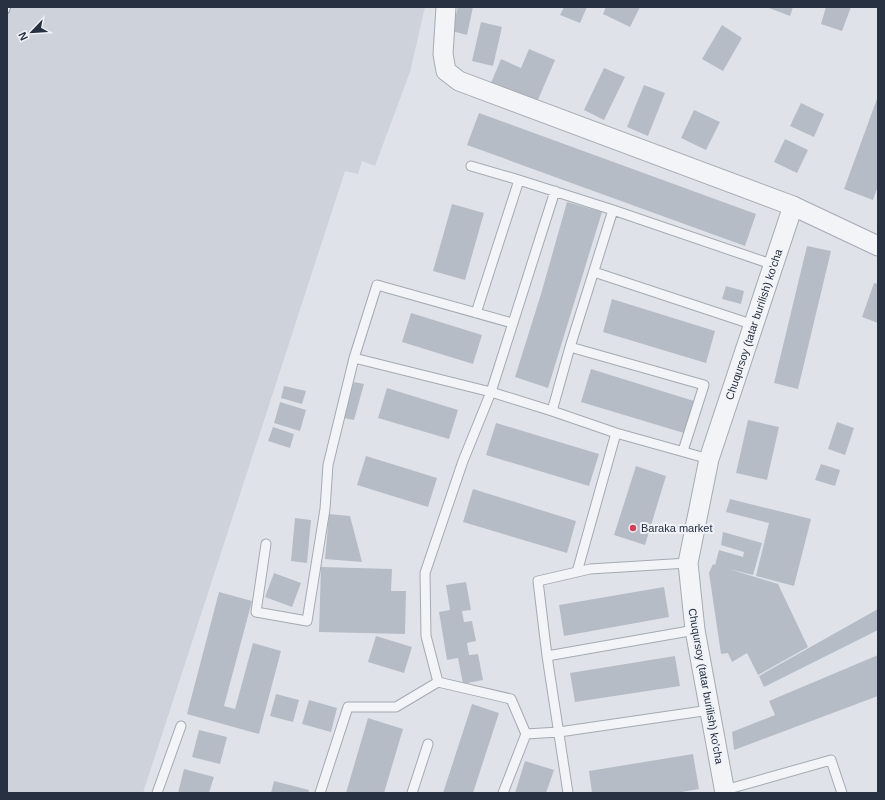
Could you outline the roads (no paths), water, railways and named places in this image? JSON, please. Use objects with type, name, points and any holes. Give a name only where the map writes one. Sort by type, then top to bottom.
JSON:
[{"type":"street","points":[[446,7],[443,54],[446,71],[459,81],[793,206],[878,246]]},
{"type":"street","name":"Chuqursoy (tatar burilish) ko'cha","points":[[725,792],[695,630],[688,564],[709,459],[793,206]]},
{"type":"lane","points":[[471,166],[555,191],[774,265]]},
{"type":"lane","points":[[476,313],[519,180]]},
{"type":"lane","points":[[438,682],[426,636],[425,574],[463,461],[491,392],[555,191]]},
{"type":"lane","points":[[552,411],[570,347],[613,210]]},
{"type":"lane","points":[[594,272],[754,325]]},
{"type":"lane","points":[[266,544],[256,612],[307,621],[325,509],[328,465],[354,358],[377,285],[512,323]]},
{"type":"lane","points":[[570,347],[704,385],[683,452]]},
{"type":"lane","points":[[354,358],[491,392],[616,433],[709,459]]},
{"type":"lane","points":[[577,572],[616,433]]},
{"type":"lane","points":[[568,793],[547,656],[538,581],[590,569],[688,564]]},
{"type":"lane","points":[[547,656],[695,630]]},
{"type":"lane","points":[[320,793],[348,707],[396,707],[438,682],[511,699],[526,734],[503,793]]},
{"type":"lane","points":[[526,734],[559,732],[710,710]]},
{"type":"lane","points":[[157,793],[181,726]]},
{"type":"lane","points":[[412,793],[428,744]]},
{"type":"lane","points":[[725,792],[831,760],[842,793]]},
{"type":"railway","points":[[7,12],[9,7]]},
{"type":"place","name":"Baraka market","points":[[633,528]]}]
